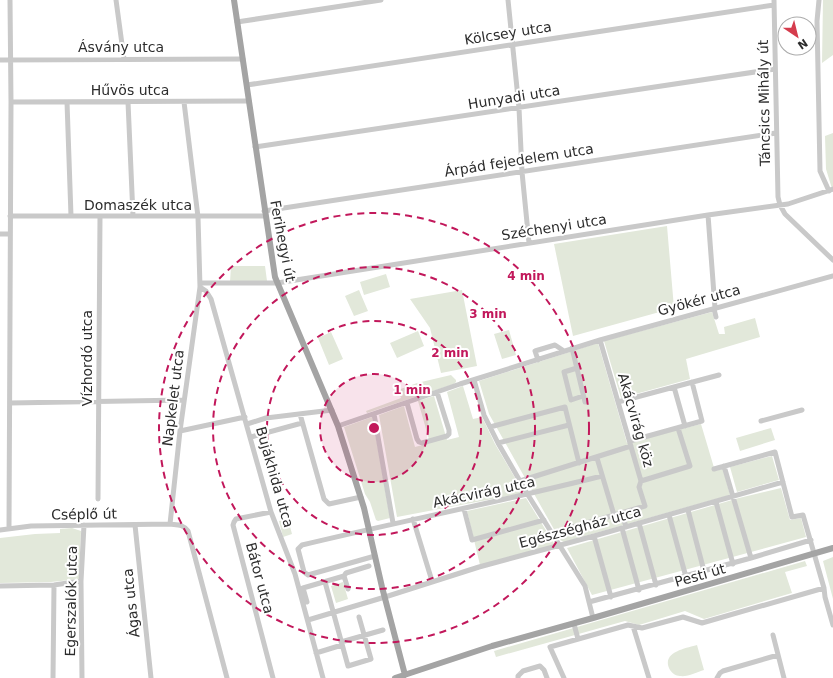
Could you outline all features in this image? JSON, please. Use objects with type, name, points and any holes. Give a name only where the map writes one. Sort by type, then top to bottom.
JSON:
[{"type":"main road","name":"Ferihegyi út","points":[[234,0],[272,262],[277,283],[338,426],[370,528],[375,556],[405,676]]},
{"type":"main road","name":"Pesti út","points":[[395,678],[405,676],[492,646],[574,624],[833,548]]},
{"type":"street","points":[[9,528],[12,102],[10,0]]},
{"type":"street","points":[[116,0],[124,59]]},
{"type":"street","points":[[237,22],[381,0]]},
{"type":"street","points":[[508,0],[519,108],[522,172],[529,243]]},
{"type":"street","points":[[820,0],[817,21],[820,171],[831,190]]},
{"type":"street","name":"Kölcsey utca","points":[[246,85],[774,2]]},
{"type":"street","name":"Táncsics Mihály út","points":[[774,2],[776,133],[778,197],[780,206]]},
{"type":"street","name":"Ásvány utca","points":[[0,60],[243,59]]},
{"type":"street","name":"Hunyadi utca","points":[[255,147],[775,69]]},
{"type":"street","name":"Hűvös utca","points":[[12,102],[249,102]]},
{"type":"street","points":[[67,102],[71,216]]},
{"type":"street","points":[[128,102],[133,216]]},
{"type":"street","name":"Napkelet utca","points":[[170,524],[180,431],[200,285],[198,217],[184,102]]},
{"type":"street","name":"Árpád fejedelem utca","points":[[265,213],[776,133]]},
{"type":"street","name":"Széchenyi utca","points":[[200,285],[277,283],[708,215],[780,206],[831,190]]},
{"type":"street","points":[[780,206],[785,214],[833,260]]},
{"type":"street","name":"Domaszék utca","points":[[10,216],[198,217],[265,213]]},
{"type":"street","points":[[708,215],[716,317]]},
{"type":"street","name":"Vízhordó utca","points":[[98,499],[100,217]]},
{"type":"street","points":[[0,234],[10,234]]},
{"type":"street","name":"Gyökér utca","points":[[338,426],[437,392],[564,352],[572,348],[833,276]]},
{"type":"street","name":"Bujákhida utca","points":[[200,285],[206,290],[211,299],[246,417],[271,512],[295,574],[322,678]]},
{"type":"street","name":"Akácvirág köz","points":[[600,340],[641,481],[639,487],[645,506]]},
{"type":"street","points":[[538,360],[535,351],[555,345],[564,352]]},
{"type":"street","points":[[572,348],[577,368],[584,399],[571,400],[564,372],[577,368]]},
{"type":"street","points":[[618,402],[719,375]]},
{"type":"street","points":[[474,380],[484,415],[498,443],[528,495],[585,586],[593,618]]},
{"type":"street","name":"Akácvirág utca","points":[[520,481],[597,458],[630,444],[702,421],[692,382]]},
{"type":"street","points":[[674,387],[685,426]]},
{"type":"street","points":[[406,403],[419,442],[422,443],[447,436],[449,434],[449,430],[437,392]]},
{"type":"street","points":[[10,404],[184,400]]},
{"type":"street","points":[[490,427],[564,408],[580,463]]},
{"type":"street","points":[[247,424],[266,418],[332,410]]},
{"type":"street","points":[[761,421],[802,410]]},
{"type":"street","points":[[300,414],[326,502],[329,504],[361,497]]},
{"type":"street","points":[[374,414],[393,523]]},
{"type":"street","points":[[180,431],[246,417]]},
{"type":"street","points":[[251,438],[302,423]]},
{"type":"street","points":[[498,443],[569,425]]},
{"type":"street","points":[[641,481],[690,466],[678,428]]},
{"type":"street","points":[[714,469],[775,452],[792,517],[803,515],[815,554],[833,625]]},
{"type":"street","points":[[597,458],[614,515]]},
{"type":"street","points":[[724,466],[751,558]]},
{"type":"street","name":"Akácvirág utca","points":[[370,528],[528,495],[602,476]]},
{"type":"street","name":"Egészségház utca","points":[[385,597],[479,567],[624,528],[782,482]]},
{"type":"street","points":[[716,502],[733,564]]},
{"type":"street","name":"Egészségház utca","points":[[552,533],[645,506]]},
{"type":"street","points":[[464,509],[472,540],[544,520]]},
{"type":"street","name":"Pesti út","points":[[688,510],[704,572]]},
{"type":"street","name":"Bátor utca","points":[[271,512],[236,519],[233,525],[273,678]]},
{"type":"street","points":[[622,513],[624,528],[639,590]]},
{"type":"street","points":[[669,515],[686,577]]},
{"type":"street","points":[[413,519],[432,581]]},
{"type":"street","name":"Pesti út","points":[[639,523],[656,585]]},
{"type":"street","points":[[170,524],[181,525],[188,531],[228,678]]},
{"type":"street","name":"Cséplő út","points":[[0,530],[9,528],[84,525],[170,524]]},
{"type":"street","name":"Egerszalók utca","points":[[82,678],[81,581],[84,525]]},
{"type":"street","name":"Ágas utca","points":[[135,525],[151,678]]},
{"type":"street","points":[[370,528],[302,545],[298,547],[298,551],[304,572],[308,575],[375,556]]},
{"type":"street","points":[[594,536],[611,597]]},
{"type":"street","name":"Pesti út","points":[[589,602],[733,564],[811,540]]},
{"type":"street","points":[[307,602],[304,588],[344,576],[346,573],[369,566]]},
{"type":"street","points":[[344,576],[348,589]]},
{"type":"street","points":[[0,586],[54,585],[81,581]]},
{"type":"street","points":[[325,582],[348,666],[371,659],[360,617]]},
{"type":"street","points":[[53,678],[54,585]]},
{"type":"street","points":[[564,678],[550,646],[622,626],[642,628],[683,617],[702,623],[824,588]]},
{"type":"street","points":[[308,620],[385,597]]},
{"type":"street","points":[[574,624],[578,639]]},
{"type":"street","points":[[633,626],[649,678]]},
{"type":"street","points":[[316,653],[364,635],[383,630]]},
{"type":"street","points":[[773,636],[784,678]]},
{"type":"street","points":[[717,678],[723,671],[778,655]]},
{"type":"street","points":[[518,678],[523,671],[540,666],[544,670],[547,678]]},
{"type":"shaded area","points":[[823,0],[833,0],[833,55],[822,63]]},
{"type":"shaded area","points":[[833,133],[833,192],[826,169],[825,136]]},
{"type":"shaded area","points":[[667,226],[674,308],[573,336],[554,244]]},
{"type":"shaded area","points":[[231,266],[265,266],[267,281],[230,282]]},
{"type":"shaded area","points":[[386,274],[390,287],[364,295],[360,282]]},
{"type":"shaded area","points":[[359,290],[368,311],[354,316],[345,296]]},
{"type":"shaded area","points":[[462,290],[477,366],[441,373],[430,328],[410,299]]},
{"type":"shaded area","points":[[712,312],[719,334],[725,334],[724,327],[755,318],[760,337],[686,359],[690,379],[621,398],[604,341]]},
{"type":"shaded area","points":[[509,330],[516,355],[502,359],[494,334]]},
{"type":"shaded area","points":[[418,331],[424,346],[397,358],[390,343]]},
{"type":"shaded area","points":[[331,332],[343,359],[329,365],[318,338]]},
{"type":"shaded area","points":[[598,343],[627,443],[701,424],[715,471],[723,469],[730,495],[564,542],[560,540],[489,414],[479,381]]},
{"type":"shaded area","points":[[451,375],[456,380],[454,384],[367,413],[366,411],[401,398],[398,390],[417,383]]},
{"type":"shaded area","points":[[463,386],[473,419],[482,417],[495,444],[524,493],[397,517],[379,415],[404,406],[415,447],[430,443],[418,401],[434,396],[447,440],[459,437],[447,392]]},
{"type":"shaded area","points":[[372,417],[390,518],[378,521],[376,520],[370,502],[365,494],[344,427]]},
{"type":"shaded area","points":[[771,428],[775,440],[740,451],[736,438]]},
{"type":"shaded area","points":[[772,456],[779,480],[737,492],[730,467]]},
{"type":"shaded area","points":[[781,488],[790,520],[801,518],[806,537],[592,595],[567,548],[739,498]]},
{"type":"shaded area","points":[[526,498],[555,545],[480,565],[467,511]]},
{"type":"shaded area","points":[[288,519],[292,534],[283,537],[279,521]]},
{"type":"shaded area","points":[[72,528],[81,531],[79,579],[51,582],[0,583],[0,538],[60,533],[60,529]]},
{"type":"shaded area","points":[[833,557],[833,599],[823,561]]},
{"type":"shaded area","points":[[805,561],[807,566],[785,572],[792,593],[704,619],[685,611],[639,625],[625,621],[496,657],[494,651]]},
{"type":"shaded area","points":[[343,582],[348,599],[336,603],[331,586]]},
{"type":"shaded area","points":[[697,645],[704,670],[683,676],[674,674],[670,670],[668,664],[672,655],[681,649]]}]
